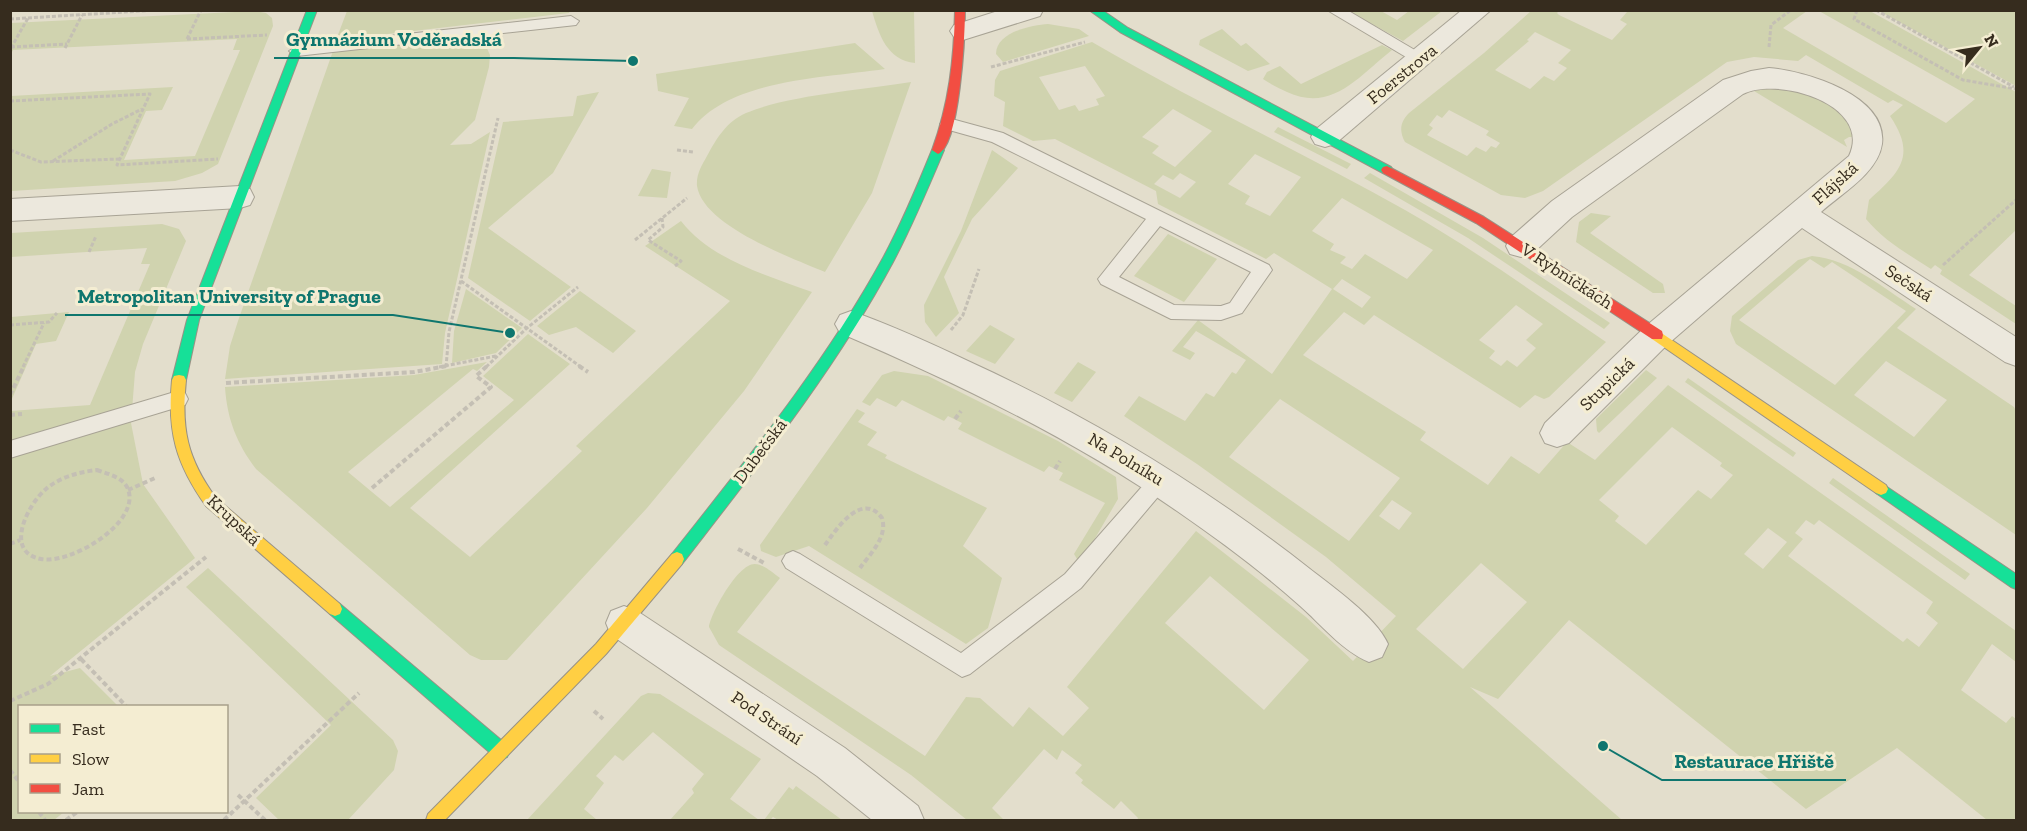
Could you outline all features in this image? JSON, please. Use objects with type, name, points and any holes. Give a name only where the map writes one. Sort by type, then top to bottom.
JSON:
[{"type":"street","name":"Krupská","points":[[312,10],[183,350],[178,399],[179,445],[190,473],[211,502],[501,751]]},
{"type":"street","points":[[962,21],[1031,10]]},
{"type":"street","name":"V Rybníčkách","points":[[1094,10],[1124,30],[1480,220],[1657,335],[2016,582]]},
{"type":"street","name":"Foerstrova","points":[[1324,137],[1479,10]]},
{"type":"street","name":"Dubečská","points":[[434,820],[624,623],[730,490],[851,324],[927,182],[948,124],[960,67],[962,21]]},
{"type":"street","name":"Flájská","points":[[1521,246],[1563,209],[1733,87],[1757,78],[1778,78],[1803,82],[1832,94],[1856,113],[1868,134],[1869,145],[1860,162],[1802,214],[1657,335]]},
{"type":"street","points":[[10,210],[240,197]]},
{"type":"street","name":"Sečská","points":[[1802,214],[2016,353]]},
{"type":"street","name":"Na Polníku","points":[[851,324],[944,363],[1035,408],[1161,479],[1280,568],[1370,644]]},
{"type":"street","name":"Stupická","points":[[1557,433],[1657,335]]},
{"type":"street","name":"Pod Strání","points":[[624,623],[831,762],[904,820]]},
{"type":"lane","points":[[1334,10],[1422,58]]},
{"type":"lane","points":[[297,51],[571,21]]},
{"type":"lane","points":[[948,124],[997,137],[1157,217],[1263,270],[1236,308],[1221,313],[1171,312],[1107,279],[1157,217]]},
{"type":"lane","points":[[10,450],[178,399]]},
{"type":"lane","points":[[800,565],[962,666],[1073,581],[1161,479]]},
{"type":"path","points":[[10,19],[158,10]]},
{"type":"path","points":[[201,10],[186,40],[270,35]]},
{"type":"path","points":[[1778,78],[1768,44],[1771,25],[1791,10]]},
{"type":"path","points":[[1857,10],[1854,19],[1963,80],[2016,88]]},
{"type":"path","points":[[1876,10],[2016,88]]},
{"type":"path","points":[[11,48],[66,46],[83,15]]},
{"type":"path","points":[[11,48],[28,18]]},
{"type":"path","points":[[990,68],[1089,41]]},
{"type":"path","points":[[10,101],[150,94],[117,165],[228,158]]},
{"type":"path","points":[[52,161],[112,124],[144,108]]},
{"type":"path","points":[[446,367],[449,332],[498,118]]},
{"type":"path","points":[[10,150],[41,162],[120,159]]},
{"type":"path","points":[[677,150],[693,152]]},
{"type":"path","points":[[635,240],[687,198]]},
{"type":"path","points":[[1939,269],[2016,200]]},
{"type":"path","points":[[662,218],[663,228],[648,240],[681,261],[675,266]]},
{"type":"path","points":[[949,332],[963,315],[980,269]]},
{"type":"path","points":[[461,281],[588,372]]},
{"type":"path","points":[[372,488],[491,387],[476,376],[526,328],[578,287]]},
{"type":"path","points":[[10,325],[49,322],[57,313]]},
{"type":"path","points":[[10,394],[44,322]]},
{"type":"path","points":[[226,383],[414,372],[497,356]]},
{"type":"path","points":[[97,470],[117,476],[128,489],[128,503],[122,518],[110,533],[76,555],[57,560],[40,559],[28,552],[21,540],[19,529],[34,500],[63,478],[97,470]]},
{"type":"path","points":[[800,565],[845,518],[857,511],[868,509],[877,512],[884,520],[880,540],[842,591]]},
{"type":"path","points":[[10,544],[21,540]]},
{"type":"path","points":[[10,701],[48,684],[206,557]]},
{"type":"path","points":[[81,659],[125,705]]},
{"type":"path","points":[[224,820],[359,693]]},
{"type":"path","points":[[238,795],[265,820]]},
{"type":"green space","points":[[347,10],[570,11],[569,13],[336,40]]},
{"type":"green space","points":[[255,11],[266,13],[272,18],[273,26],[218,164],[202,173],[175,181],[11,191],[11,96],[173,87],[162,110],[146,111],[124,160],[195,156],[240,50],[233,50],[237,39],[13,50],[11,54],[11,23]]},
{"type":"green space","points":[[872,11],[914,11],[915,63],[905,61],[891,52],[881,37]]},
{"type":"green space","points":[[1348,11],[1381,11],[1397,20],[1409,11],[1442,11],[1403,41]]},
{"type":"green space","points":[[1531,11],[1559,11],[1557,13],[1559,15],[1612,40],[1627,24],[1620,20],[1627,12],[1625,11],[1807,11],[1783,28],[1946,123],[1975,99],[1819,11],[1870,11],[2016,92],[2016,230],[1969,275],[2016,306],[2016,324],[1940,274],[1942,270],[1935,265],[1931,269],[1897,247],[1866,219],[1869,200],[1889,181],[1901,162],[1902,142],[1890,116],[1903,105],[1893,100],[1888,103],[1806,55],[1798,61],[1754,57],[1727,62],[1543,191],[1525,198],[1501,195],[1405,142],[1402,134],[1402,123],[1409,113],[1484,53]],"holes":[[[1535,32],[1571,50],[1558,63],[1567,68],[1554,81],[1544,76],[1530,89],[1495,70],[1529,41],[1527,40]],[[1449,110],[1489,131],[1486,135],[1500,143],[1496,148],[1491,146],[1486,152],[1476,147],[1467,156],[1427,135],[1433,128],[1429,125],[1437,115],[1442,118]]]},
{"type":"green space","points":[[1879,11],[2016,11],[2016,86]]},
{"type":"green space","points":[[1048,24],[1079,29],[1089,36],[1003,62],[996,54],[998,46],[1008,35],[1025,28]]},
{"type":"green space","points":[[1222,29],[1241,46],[1246,43],[1270,64],[1248,71],[1199,45],[1200,40]]},
{"type":"green space","points":[[474,37],[485,44],[490,55],[489,67],[475,120],[450,145],[471,144],[490,132],[445,333],[442,364],[225,379],[230,346],[238,321],[333,51]]},
{"type":"green space","points":[[1092,42],[1431,225],[1606,342],[1549,397],[1544,399],[1535,395],[1520,408],[1374,315],[1364,325],[1344,312],[1303,355],[1426,432],[1420,440],[1488,485],[1511,456],[1539,474],[1567,442],[1595,460],[1668,385],[2016,631],[2016,662],[1992,644],[1961,690],[2006,723],[2012,716],[2016,719],[2016,820],[1987,820],[1897,748],[1806,809],[1569,620],[1498,699],[1470,687],[1622,820],[1137,820],[1138,818],[1121,801],[1114,809],[1081,783],[1083,780],[1075,773],[1082,765],[1062,750],[1057,760],[1044,749],[992,808],[1004,820],[967,820],[911,775],[719,645],[709,627],[726,590],[748,566],[758,564],[765,567],[780,578],[737,632],[925,756],[966,697],[980,698],[1013,727],[1029,707],[1063,736],[1089,708],[1067,687],[1196,531],[1306,617],[1353,661],[1396,616],[1326,557],[1197,464],[1124,416],[1139,396],[1185,421],[1206,393],[1214,397],[1232,372],[1236,374],[1246,360],[1196,331],[1183,347],[1195,353],[1190,360],[1172,351],[1198,320],[1272,374],[1332,289],[1274,253],[1266,259],[1158,204],[1156,191],[1055,139],[1033,141],[1003,126],[1005,102],[994,96],[995,80],[1000,71]],"holes":[[[1085,66],[1105,96],[1096,99],[1099,105],[1079,111],[1075,105],[1059,110],[1039,77]],[[1173,109],[1212,131],[1175,167],[1152,153],[1159,146],[1142,137]],[[1255,154],[1301,177],[1270,216],[1245,204],[1250,196],[1228,184]],[[1180,173],[1196,182],[1180,198],[1154,184],[1163,175],[1173,180]],[[1342,198],[1433,250],[1407,279],[1365,254],[1352,269],[1340,263],[1346,257],[1330,250],[1334,244],[1312,231]],[[1342,279],[1371,297],[1362,308],[1333,289]],[[1516,305],[1543,324],[1526,340],[1536,348],[1517,367],[1507,360],[1501,366],[1489,358],[1495,351],[1479,340]],[[1280,399],[1400,478],[1349,541],[1229,457]],[[1672,427],[1722,463],[1720,466],[1733,475],[1711,499],[1698,490],[1646,545],[1615,521],[1619,516],[1599,500]],[[1392,500],[1412,513],[1399,530],[1379,516]],[[1806,520],[1814,525],[1819,520],[1933,602],[1926,613],[1938,623],[1919,647],[1907,638],[1903,642],[1788,556],[1803,539],[1795,533]],[[1768,528],[1787,542],[1763,569],[1744,554]],[[1481,563],[1527,602],[1463,669],[1416,629]],[[1210,576],[1309,660],[1264,710],[1165,623]]]},
{"type":"green space","points":[[855,43],[885,69],[808,79],[754,90],[709,112],[692,129],[674,126],[689,98],[658,91],[656,74]]},
{"type":"green space","points":[[1382,45],[1392,50],[1344,89],[1331,95],[1318,98],[1303,97],[1287,92],[1263,79],[1267,72],[1280,66],[1301,84]]},
{"type":"green space","points":[[911,82],[872,193],[825,272],[751,239],[731,227],[703,201],[697,186],[700,170],[718,137],[739,117],[763,107],[804,97]]},
{"type":"green space","points":[[1770,87],[1791,87],[1840,108],[1858,137],[1849,137],[1844,140],[1847,147],[1754,91]]},
{"type":"green space","points":[[599,92],[553,173],[488,228],[571,287],[530,321],[468,278],[503,122],[573,116],[577,96]]},
{"type":"green space","points":[[1278,127],[1351,164],[1347,169],[1274,132]]},
{"type":"green space","points":[[992,150],[1018,168],[972,219],[944,277],[959,313],[936,337],[925,322],[924,305],[961,231]]},
{"type":"green space","points":[[652,169],[671,172],[667,198],[638,196]]},
{"type":"green space","points":[[1370,173],[1483,238],[1610,323],[1604,329],[1468,238],[1364,178]]},
{"type":"green space","points":[[1591,213],[1611,216],[1590,233],[1663,284],[1665,293],[1653,293],[1576,242],[1579,222]]},
{"type":"green space","points":[[681,221],[693,235],[724,256],[741,265],[812,292],[744,391],[647,508],[507,660],[481,660],[470,655],[256,469],[238,441],[228,410],[225,387],[414,375],[487,362],[477,371],[473,369],[348,472],[390,507],[514,400],[483,376],[528,334],[570,364],[410,508],[470,557],[582,451],[576,446],[730,301],[645,246]]},
{"type":"green space","points":[[162,224],[179,229],[186,241],[143,344],[135,372],[131,423],[143,484],[195,558],[50,676],[80,668],[117,705],[18,705],[18,813],[63,813],[54,820],[11,820],[11,411],[90,405],[150,264],[141,264],[147,248],[11,257],[11,233]]},
{"type":"green space","points":[[1168,234],[1217,259],[1184,302],[1134,276]]},
{"type":"green space","points":[[1812,256],[1840,263],[1867,276],[1916,309],[1897,328],[2014,407],[2016,411],[2016,535],[1736,344],[1730,331],[1732,316],[1798,260]],"holes":[[[1810,259],[1824,268],[1832,262],[1906,311],[1835,385],[1739,320]],[[1886,361],[1947,400],[1914,437],[1854,395]]]},
{"type":"green space","points":[[466,289],[522,328],[496,353],[452,363],[454,331]]},
{"type":"green space","points":[[580,291],[636,331],[613,353],[576,327],[549,335],[537,326]]},
{"type":"green space","points":[[69,312],[56,341],[36,344],[11,401],[11,317]]},
{"type":"green space","points":[[990,325],[1015,339],[995,364],[966,351]]},
{"type":"green space","points":[[1078,362],[1096,372],[1072,402],[1054,393]]},
{"type":"green space","points":[[1646,370],[1657,378],[1599,433],[1596,419]]},
{"type":"green space","points":[[894,371],[928,376],[1058,441],[1116,477],[1118,499],[1080,564],[1074,554],[1105,503],[1059,480],[1063,473],[1049,466],[1044,472],[958,429],[962,423],[948,416],[944,421],[902,400],[896,407],[877,398],[870,406],[862,402],[882,375]]},
{"type":"green space","points":[[1688,378],[1796,453],[1793,457],[1685,382]]},
{"type":"green space","points":[[857,409],[865,413],[858,422],[877,432],[867,445],[887,455],[885,458],[987,508],[963,546],[1002,578],[988,628],[966,644],[809,546],[776,557],[761,551],[760,545]]},
{"type":"green space","points":[[1833,478],[1970,574],[1965,580],[1829,483]]},
{"type":"green space","points":[[208,568],[393,740],[398,751],[394,770],[348,820],[279,820],[256,798],[331,725],[186,587]]},
{"type":"green space","points":[[648,693],[660,694],[761,759],[730,799],[759,820],[670,820],[694,793],[692,789],[704,774],[653,732],[623,761],[615,755],[596,776],[604,783],[584,809],[597,820],[527,820],[641,696]]},
{"type":"green space","points":[[796,786],[842,820],[778,820],[773,817],[770,820],[764,820],[789,787],[793,790]]},
{"type":"traffic: fast","points":[[179,380],[193,320],[312,10]]},
{"type":"traffic: fast","points":[[1094,10],[1124,30],[1387,170]]},
{"type":"traffic: fast","points":[[677,559],[788,414],[857,313],[888,260],[915,206],[938,150]]},
{"type":"traffic: fast","points":[[1881,489],[2016,582]]},
{"type":"traffic: fast","points":[[335,609],[501,751]]},
{"type":"traffic: slow","points":[[1657,335],[1881,489]]},
{"type":"traffic: slow","points":[[179,380],[178,430],[185,459],[200,487],[211,502],[335,609]]},
{"type":"traffic: slow","points":[[434,820],[601,649],[677,559]]},
{"type":"traffic: jam","points":[[938,150],[956,81],[960,10]]},
{"type":"traffic: jam","points":[[1387,170],[1480,220],[1657,335]]},
{"type":"place","name":"Gymnázium Voděradská","points":[[633,61]]},
{"type":"place","name":"Metropolitan University of Prague","points":[[510,333]]},
{"type":"place","name":"Restaurace Hřiště","points":[[1603,746]]}]
